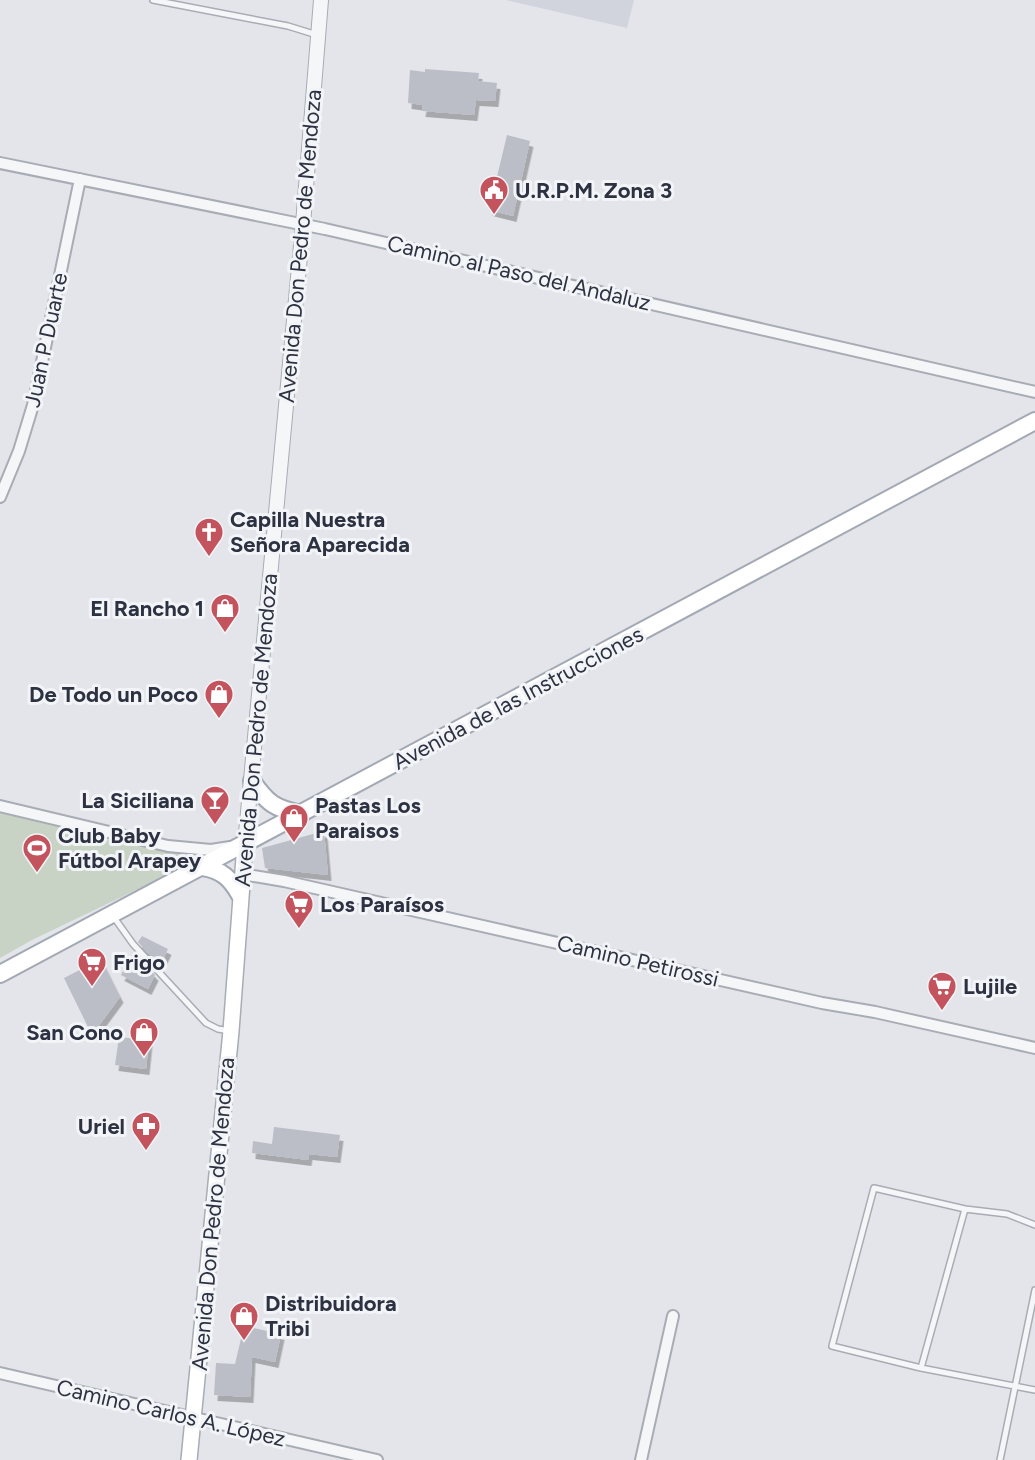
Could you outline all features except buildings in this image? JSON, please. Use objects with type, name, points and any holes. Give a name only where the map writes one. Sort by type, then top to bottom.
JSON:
[{"type":"main road","name":"Avenida de las Instrucciones","points":[[0,974],[1035,421]]},
{"type":"main road","points":[[252,781],[270,803],[283,810],[302,814]]},
{"type":"main road","name":"Avenida Don Pedro de Mendoza","points":[[189,1460],[231,1031],[245,844]]},
{"type":"main road","points":[[203,867],[223,873],[232,881],[240,895]]},
{"type":"street","name":"Avenida Don Pedro de Mendoza","points":[[245,844],[303,224],[321,0]]},
{"type":"street","name":"Camino al Paso del Andaluz","points":[[0,164],[303,224],[1035,392]]},
{"type":"street","name":"Juan P Duarte","points":[[0,496],[19,451],[33,405],[80,179]]},
{"type":"street","points":[[0,806],[168,846],[211,850],[245,844]]},
{"type":"street","name":"Camino Petirossi","points":[[242,874],[259,875],[810,1000],[875,1012],[1035,1048]]},
{"type":"street","points":[[641,1460],[673,1316]]},
{"type":"street","name":"Camino Carlos A. López","points":[[0,1373],[376,1460]]},
{"type":"lane","points":[[153,0],[288,26],[318,35]]},
{"type":"lane","points":[[112,915],[133,944],[206,1023],[218,1029],[231,1031]]},
{"type":"lane","points":[[1035,1225],[1007,1214],[965,1209],[874,1188],[832,1346],[921,1368],[1035,1390]]},
{"type":"lane","points":[[921,1368],[965,1209]]},
{"type":"lane","points":[[1000,1460],[1035,1290]]},
{"type":"shaded area","points":[[506,0],[634,0],[627,28]]},
{"type":"green space","points":[[0,812],[183,855],[186,862],[182,868],[32,940],[0,958]]},
{"type":"place","name":"U.R.P.M. Zona 3","points":[[494,216]]},
{"type":"place","name":"Capilla Nuestra Señora Aparecida","points":[[209,558]]},
{"type":"place","name":"El Rancho 1","points":[[225,634]]},
{"type":"place","name":"De Todo un Poco","points":[[219,720]]},
{"type":"place","name":"La Siciliana","points":[[215,826]]},
{"type":"place","name":"Pastas Los Paraisos","points":[[294,844]]},
{"type":"place","name":"Club Baby Fútbol Arapey","points":[[37,874]]},
{"type":"place","name":"Los Paraísos","points":[[299,930]]},
{"type":"place","name":"Frigo","points":[[92,988]]},
{"type":"place","name":"Lujile","points":[[942,1012]]},
{"type":"place","name":"San Cono","points":[[144,1058]]},
{"type":"place","name":"Uriel","points":[[146,1152]]},
{"type":"place","name":"Distribuidora Tribi","points":[[244,1342]]}]
